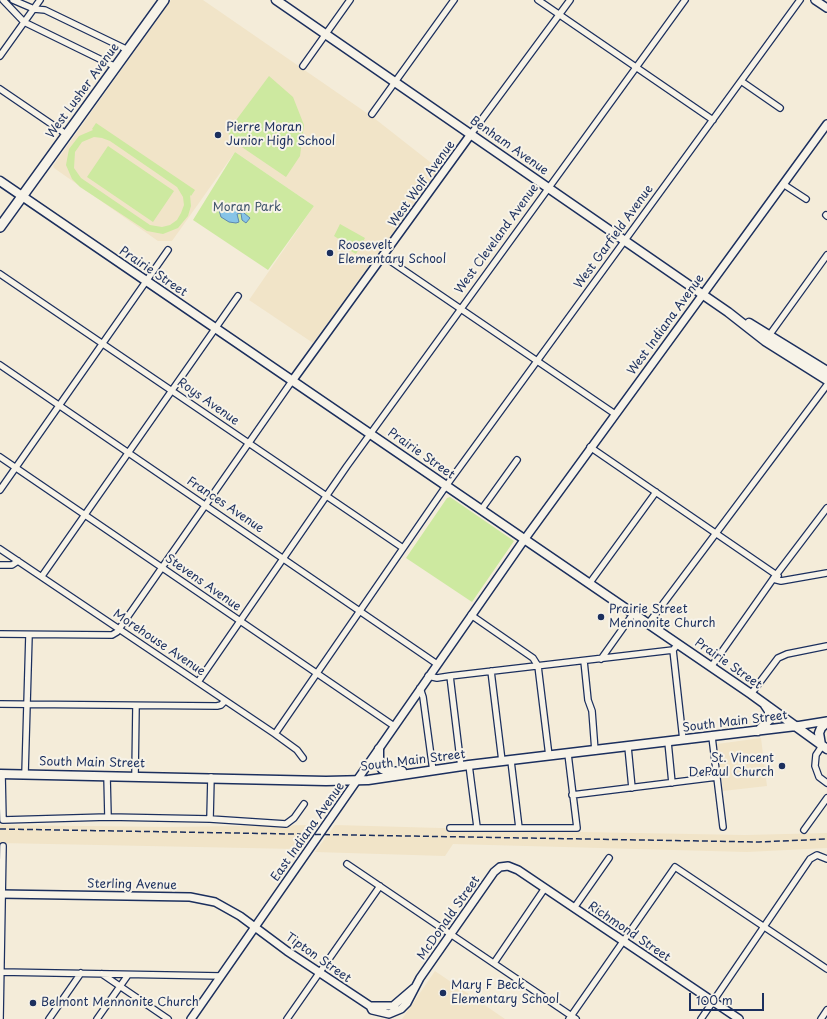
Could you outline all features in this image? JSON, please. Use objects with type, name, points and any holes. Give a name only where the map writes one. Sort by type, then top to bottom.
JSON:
[{"type":"main road","name":"West Lusher Avenue","points":[[0,227],[163,0]]},
{"type":"main road","name":"Benham Avenue","points":[[276,0],[728,312],[767,337],[827,380]]},
{"type":"main road","name":"Prairie Street","points":[[0,181],[648,624],[676,647],[711,667],[751,694],[823,746]]},
{"type":"main road","name":"Benham Avenue","points":[[767,337],[827,371]]},
{"type":"main road","points":[[758,731],[769,720],[769,712],[765,704]]},
{"type":"main road","points":[[823,746],[819,732],[827,721]]},
{"type":"main road","name":"South Main Street","points":[[1,774],[357,780],[796,726]]},
{"type":"main road","points":[[379,749],[379,760],[384,770],[390,772],[411,770],[416,773]]},
{"type":"street","points":[[4,0],[24,22],[116,67]]},
{"type":"street","points":[[13,0],[34,9],[45,10],[128,50]]},
{"type":"street","points":[[0,56],[40,0]]},
{"type":"street","points":[[303,66],[350,0]]},
{"type":"street","points":[[372,114],[454,0]]},
{"type":"street","points":[[538,0],[712,120]]},
{"type":"street","name":"West Wolf Avenue","points":[[292,381],[570,0]]},
{"type":"street","name":"West Cleveland Avenue","points":[[198,682],[325,496],[685,0]]},
{"type":"street","name":"West Garfield Avenue","points":[[275,734],[446,486],[800,0]]},
{"type":"street","points":[[815,0],[827,8]]},
{"type":"street","points":[[741,82],[780,108]]},
{"type":"street","points":[[0,89],[66,134]]},
{"type":"street","name":"West Indiana Avenue","points":[[524,540],[614,414],[827,124]]},
{"type":"street","points":[[783,184],[806,200]]},
{"type":"street","points":[[0,490],[168,250]]},
{"type":"street","points":[[767,337],[827,255]]},
{"type":"street","points":[[383,256],[614,414]]},
{"type":"street","name":"Roys Avenue","points":[[0,274],[103,342],[325,496],[403,548]]},
{"type":"street","points":[[42,576],[238,296]]},
{"type":"street","name":"Frances Avenue","points":[[0,365],[437,664]]},
{"type":"street","points":[[0,634],[112,635],[120,629],[204,505],[292,381]]},
{"type":"street","points":[[648,624],[827,385]]},
{"type":"street","points":[[590,447],[716,533],[775,578],[781,581],[827,573]]},
{"type":"street","name":"Stevens Avenue","points":[[0,457],[394,726]]},
{"type":"street","points":[[481,510],[517,460]]},
{"type":"street","points":[[589,584],[656,492]]},
{"type":"street","points":[[711,667],[827,508]]},
{"type":"street","name":"East Indiana Avenue","points":[[191,1019],[524,540]]},
{"type":"street","name":"Morehouse Avenue","points":[[0,549],[275,734],[297,750],[303,758]]},
{"type":"street","points":[[0,565],[12,566],[18,561]]},
{"type":"street","points":[[601,659],[633,614]]},
{"type":"street","points":[[471,615],[533,658],[538,666],[549,756]]},
{"type":"street","points":[[25,774],[29,635]]},
{"type":"street","points":[[751,694],[778,658],[787,654],[827,646]]},
{"type":"street","points":[[428,676],[437,678],[584,661],[676,647],[683,740]]},
{"type":"street","points":[[584,661],[588,700],[592,711],[595,751]]},
{"type":"street","points":[[491,671],[502,762]]},
{"type":"street","points":[[450,676],[476,827]]},
{"type":"street","points":[[420,688],[423,697],[433,771]]},
{"type":"street","points":[[0,704],[217,706],[221,705],[225,701]]},
{"type":"street","points":[[135,776],[136,706]]},
{"type":"street","name":"South Main Street","points":[[796,726],[827,721]]},
{"type":"street","points":[[712,737],[723,827]]},
{"type":"street","points":[[668,742],[672,782]]},
{"type":"street","points":[[823,746],[816,755],[815,766],[819,777],[827,783]]},
{"type":"street","points":[[628,747],[632,788]]},
{"type":"street","points":[[450,828],[576,828],[568,754]]},
{"type":"street","points":[[511,761],[519,828]]},
{"type":"street","points":[[1,774],[2,820],[108,817],[210,819],[286,824],[294,818],[304,804]]},
{"type":"street","points":[[107,776],[108,817]]},
{"type":"street","points":[[210,819],[211,777]]},
{"type":"street","points":[[572,796],[717,777]]},
{"type":"street","points":[[804,830],[827,798]]},
{"type":"street","points":[[0,1019],[3,846]]},
{"type":"street","points":[[701,1019],[810,859],[817,855],[827,858]]},
{"type":"street","points":[[574,908],[609,858]]},
{"type":"street","points":[[347,864],[494,963],[572,1018],[622,941],[675,867],[827,969]]},
{"type":"street","name":"Richmond Street","points":[[505,866],[518,870],[739,1019]]},
{"type":"street","name":"McDonald Street","points":[[389,1013],[401,1009],[407,1002],[415,987],[494,872],[505,866]]},
{"type":"street","points":[[287,1019],[380,886]]},
{"type":"street","points":[[494,963],[545,888]]},
{"type":"street","name":"Sterling Avenue","points":[[1,894],[190,897],[215,902],[225,906],[256,927]]},
{"type":"street","name":"Tipton Street","points":[[256,927],[319,973],[370,1006],[372,1010],[378,1013],[389,1013]]},
{"type":"street","points":[[0,972],[221,976]]},
{"type":"street","points":[[49,1019],[81,973]]},
{"type":"street","points":[[102,974],[168,1019]]},
{"type":"street","points":[[97,1019],[128,975]]},
{"type":"street","points":[[821,1019],[827,1010]]},
{"type":"shaded area","name":"Pierre Moran Junior High School","points":[[171,0],[203,0],[374,118],[439,169],[313,343],[249,300],[314,206],[235,152],[172,241],[158,241],[53,166]]},
{"type":"shaded area","points":[[761,738],[767,786],[723,791],[717,744]]},
{"type":"shaded area","points":[[0,825],[169,827],[312,825],[296,849],[0,843]]},
{"type":"shaded area","points":[[335,825],[745,835],[827,833],[827,848],[747,852],[453,844],[445,856],[315,852]]},
{"type":"shaded area","name":"Mary F Beck Elementary School","points":[[435,971],[505,1019],[402,1019]]},
{"type":"green space","points":[[269,76],[293,97],[304,125],[300,156],[286,177],[230,139],[228,131]]},
{"type":"green space","points":[[96,123],[195,190],[191,196],[190,195],[191,206],[188,216],[178,228],[163,234],[147,231],[80,187],[72,179],[66,165],[69,149],[79,136],[93,130],[92,129]],"holes":[[[94,137],[110,141],[177,187],[183,197],[184,205],[177,220],[170,225],[162,227],[150,225],[81,178],[74,168],[75,152],[82,142]]]},
{"type":"green space","points":[[108,146],[174,191],[153,222],[87,177]]},
{"type":"green space","name":"Moran Park","points":[[235,152],[314,206],[268,270],[193,220]]},
{"type":"green space","points":[[340,224],[365,238],[356,254],[349,250],[348,245],[334,236]]},
{"type":"green space","points":[[450,497],[514,541],[472,602],[406,558],[447,498]]},
{"type":"water","points":[[235,203],[243,207],[244,213],[250,218],[246,223],[242,220],[241,213],[237,214],[239,222],[236,223],[229,222],[221,217],[219,210],[232,208]]},
{"type":"railway","points":[[0,829],[759,842],[827,839]]},
{"type":"place","name":"Pierre Moran Junior High School","points":[[218,135]]},
{"type":"place","name":"Roosevelt Elementary School","points":[[330,253]]},
{"type":"place","name":"Prairie Street Mennonite Church","points":[[601,617]]},
{"type":"place","name":"St. Vincent DePaul Church","points":[[782,766]]},
{"type":"place","name":"Mary F Beck Elementary School","points":[[443,993]]},
{"type":"place","name":"Belmont Mennonite Church","points":[[33,1003]]}]
